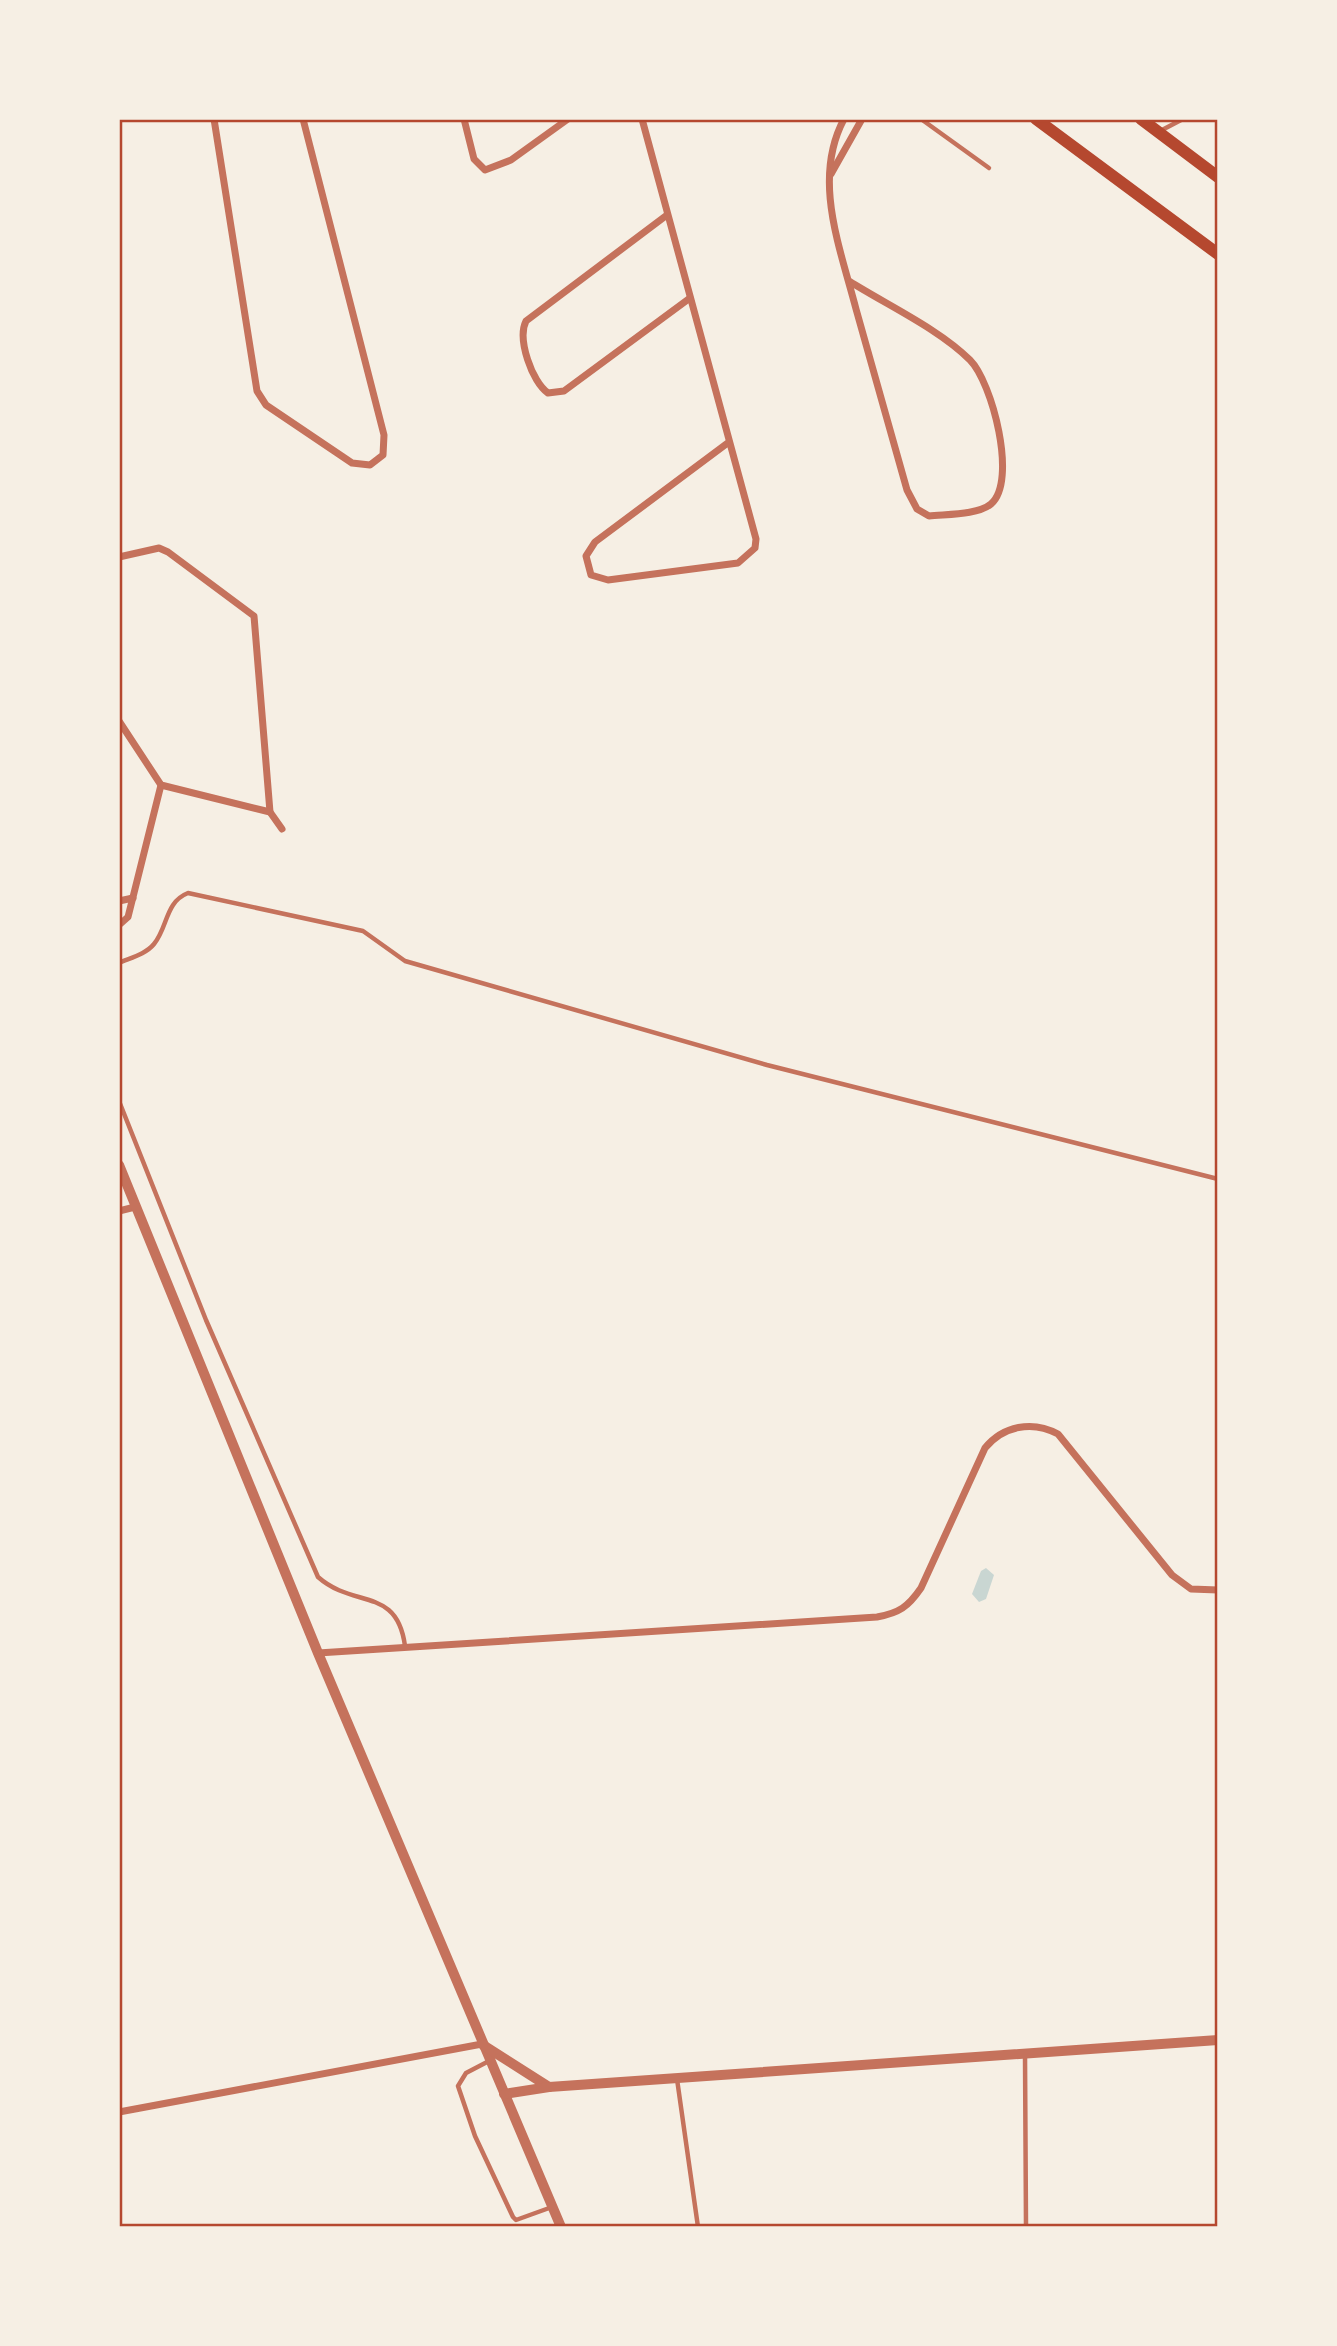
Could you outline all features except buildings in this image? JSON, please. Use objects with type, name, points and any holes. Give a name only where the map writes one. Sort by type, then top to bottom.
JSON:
[{"type":"main road","points":[[1036,119],[1218,254]]},
{"type":"main road","points":[[1141,119],[1218,177]]},
{"type":"street","points":[[214,119],[257,391],[266,405],[352,463],[370,465],[383,455],[384,435],[303,119]]},
{"type":"street","points":[[464,119],[474,159],[485,170],[511,160],[568,119]]},
{"type":"street","points":[[642,119],[667,215],[690,298],[729,442],[755,539],[751,554],[738,563],[608,580],[595,579],[588,571],[589,549],[729,442]]},
{"type":"street","points":[[844,119],[835,139],[828,177],[832,213],[849,281],[907,490],[917,509],[929,516],[990,505],[998,497],[1005,472],[984,378],[970,359],[951,344],[849,281]]},
{"type":"street","points":[[828,177],[862,119]]},
{"type":"street","points":[[667,215],[533,314],[523,327],[536,383],[548,393],[573,386],[690,298]]},
{"type":"street","points":[[119,557],[149,549],[168,552],[254,616],[270,812],[282,829]]},
{"type":"street","points":[[119,721],[161,785],[270,812]]},
{"type":"street","points":[[119,925],[128,917],[161,785]]},
{"type":"street","points":[[119,901],[133,898]]},
{"type":"street","points":[[119,1165],[318,1653],[561,2227]]},
{"type":"street","points":[[119,1211],[135,1207]]},
{"type":"street","points":[[318,1653],[877,1618],[897,1613],[910,1605],[921,1588],[985,1448],[1000,1433],[1010,1429],[1040,1427],[1058,1434],[1172,1575],[1191,1588],[1218,1590]]},
{"type":"street","points":[[504,2094],[549,2087],[1218,2040]]},
{"type":"street","points":[[119,2112],[482,2044],[549,2087]]},
{"type":"lane","points":[[921,119],[989,168]]},
{"type":"lane","points":[[1158,132],[1183,119]]},
{"type":"lane","points":[[119,963],[155,943],[173,904],[188,893],[363,931],[405,961],[767,1065],[1218,1179]]},
{"type":"lane","points":[[119,1101],[206,1320],[318,1577],[334,1588],[390,1609],[402,1626],[405,1646]]},
{"type":"lane","points":[[1025,2054],[1026,2227]]},
{"type":"lane","points":[[489,2061],[466,2073],[458,2086],[475,2136],[516,2220],[553,2207]]},
{"type":"lane","points":[[677,2078],[698,2227]]},
{"type":"shaded area","points":[[986,1568],[994,1575],[986,1599],[979,1602],[972,1594],[981,1571]]}]
